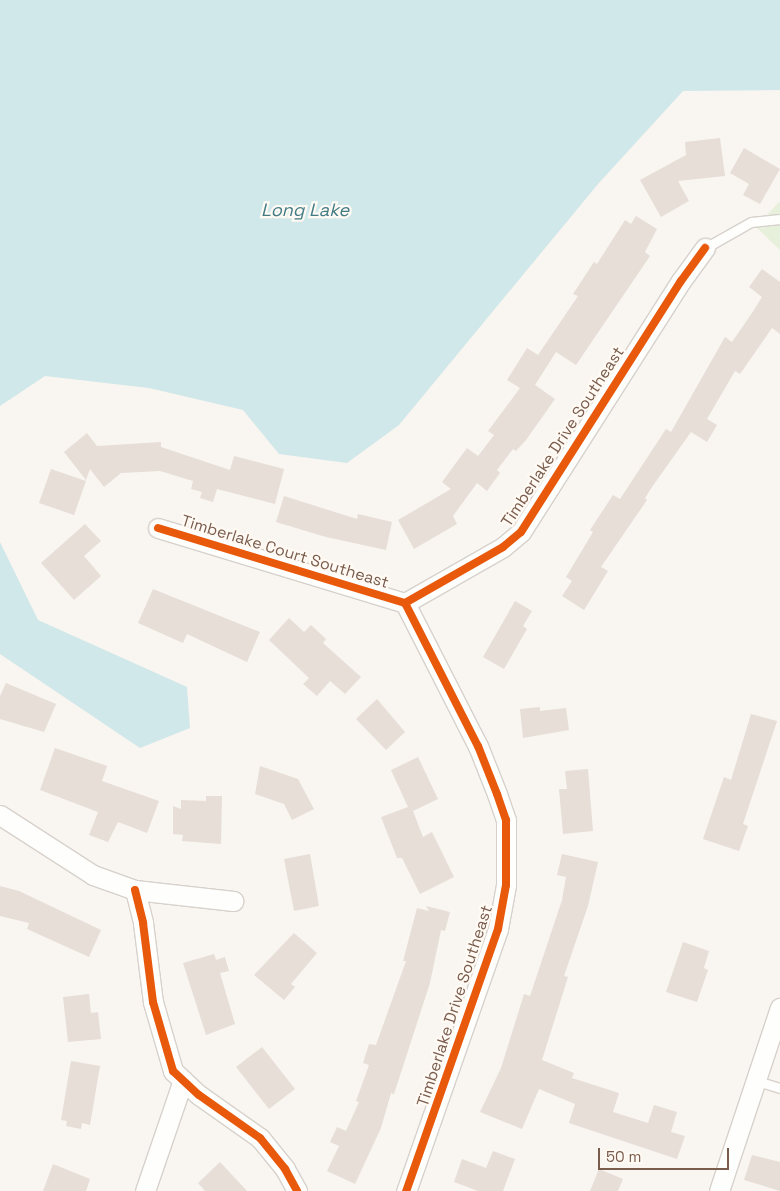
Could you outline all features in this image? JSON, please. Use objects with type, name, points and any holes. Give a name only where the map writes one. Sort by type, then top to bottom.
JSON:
[{"type":"street","name":"Timberlake Drive Southeast","points":[[406,1191],[498,929],[506,876],[506,820],[478,746],[404,603],[503,547],[521,532],[680,281],[705,248]]},
{"type":"street","name":"Timberlake Court Southeast","points":[[158,528],[404,603]]},
{"type":"street","points":[[0,815],[93,875],[135,890],[233,901]]},
{"type":"street","points":[[135,890],[143,923],[154,1002],[174,1071],[183,1080],[260,1138],[285,1169],[297,1191]]},
{"type":"street","points":[[718,1191],[757,1081],[780,1008]]},
{"type":"street","points":[[145,1191],[183,1080]]},
{"type":"lane","points":[[705,248],[751,222],[780,219]]},
{"type":"lane","points":[[757,1081],[780,1088]]},
{"type":"green space","points":[[780,203],[780,250],[756,227]]},
{"type":"water","name":"Long Lake","points":[[0,0],[780,0],[780,90],[683,91],[598,184],[399,425],[347,463],[279,454],[243,410],[149,388],[45,376],[0,406]]},
{"type":"water","points":[[0,542],[38,620],[187,687],[190,728],[140,748],[0,654]]},
{"type":"building","points":[[720,138],[725,176],[678,181],[689,201],[661,217],[640,180],[686,155],[685,142]]},
{"type":"building","points":[[744,148],[780,169],[760,204],[743,195],[749,184],[730,173]]},
{"type":"building","points":[[636,216],[657,229],[645,252],[650,256],[576,365],[556,352],[535,385],[555,399],[526,440],[516,451],[513,449],[497,470],[500,473],[487,491],[477,483],[453,516],[457,524],[414,549],[398,520],[451,489],[442,482],[467,448],[478,456],[494,435],[488,431],[520,388],[507,380],[527,348],[538,355],[578,296],[573,294],[594,262],[597,264],[625,220],[631,224]]},
{"type":"building","points":[[762,269],[780,282],[780,334],[772,328],[740,374],[735,371],[707,419],[717,425],[707,442],[691,432],[652,487],[645,498],[647,500],[601,567],[608,571],[584,610],[562,596],[572,581],[566,577],[593,532],[590,530],[613,495],[620,499],[666,429],[671,432],[725,337],[732,342],[752,313],[762,297],[749,287]]},
{"type":"building","points":[[87,433],[97,446],[161,442],[161,447],[230,470],[234,456],[284,469],[275,504],[217,489],[213,502],[200,498],[202,492],[191,489],[193,481],[160,471],[121,473],[104,487],[90,469],[86,480],[64,452]]},
{"type":"building","points":[[51,469],[86,481],[74,515],[39,503]]},
{"type":"building","points":[[284,496],[357,519],[358,514],[392,522],[386,550],[326,537],[276,522]]},
{"type":"building","points":[[85,524],[101,541],[84,556],[101,576],[74,600],[41,563]]},
{"type":"building","points":[[153,589],[260,632],[247,662],[187,634],[183,643],[138,623]]},
{"type":"building","points":[[515,601],[532,611],[523,626],[527,629],[504,669],[483,657]]},
{"type":"building","points":[[289,618],[304,632],[311,625],[326,639],[323,643],[361,677],[345,694],[330,681],[317,696],[303,684],[309,678],[269,640]]},
{"type":"building","points":[[6,683],[56,704],[44,732],[0,719],[0,696]]},
{"type":"building","points":[[377,699],[405,732],[386,750],[356,719]]},
{"type":"building","points":[[540,707],[540,711],[566,708],[569,730],[523,738],[520,709]]},
{"type":"building","points":[[751,714],[777,721],[743,824],[748,826],[739,851],[703,839],[724,777],[731,780]]},
{"type":"building","points":[[55,748],[107,766],[102,781],[159,801],[147,833],[118,822],[108,842],[89,835],[98,812],[40,790]]},
{"type":"building","points":[[418,757],[438,799],[413,811],[423,837],[432,832],[454,877],[420,894],[402,858],[397,858],[381,817],[408,807],[391,770]]},
{"type":"building","points":[[260,766],[298,779],[314,809],[292,820],[284,804],[255,794]]},
{"type":"building","points":[[588,769],[593,831],[563,834],[559,789],[567,789],[565,771]]},
{"type":"building","points":[[206,796],[222,796],[221,844],[182,841],[183,835],[173,834],[173,806],[181,809],[181,800],[206,801]]},
{"type":"building","points":[[310,854],[319,906],[294,911],[284,859]]},
{"type":"building","points":[[562,854],[598,862],[588,906],[564,976],[568,977],[542,1060],[574,1073],[572,1078],[619,1093],[613,1112],[648,1123],[654,1105],[677,1112],[671,1132],[685,1136],[677,1159],[569,1123],[575,1104],[539,1089],[522,1129],[480,1112],[501,1068],[524,994],[530,996],[562,900],[566,877],[557,875]]},
{"type":"building","points":[[0,886],[19,891],[101,930],[89,957],[27,929],[29,923],[0,916]]},
{"type":"building","points":[[426,906],[450,912],[445,931],[441,930],[430,983],[394,1094],[391,1093],[381,1128],[355,1184],[327,1171],[339,1146],[330,1142],[337,1127],[346,1131],[359,1102],[356,1101],[369,1065],[363,1063],[369,1044],[376,1045],[406,961],[403,961],[417,908],[429,911]]},
{"type":"building","points":[[294,933],[317,953],[291,984],[295,987],[284,1000],[254,975]]},
{"type":"building","points":[[683,942],[709,951],[704,968],[708,970],[697,1002],[666,992]]},
{"type":"building","points":[[214,954],[216,960],[225,957],[229,971],[220,973],[235,1024],[206,1035],[183,963]]},
{"type":"building","points":[[89,994],[91,1013],[98,1012],[101,1039],[68,1042],[63,997]]},
{"type":"building","points":[[262,1047],[295,1089],[269,1109],[236,1067]]},
{"type":"building","points":[[71,1061],[100,1066],[90,1125],[82,1123],[81,1129],[66,1126],[67,1121],[61,1120]]},
{"type":"building","points":[[493,1151],[515,1159],[503,1191],[478,1191],[454,1182],[462,1159],[486,1168]]},
{"type":"building","points":[[752,1155],[780,1162],[780,1191],[744,1180]]},
{"type":"building","points":[[220,1162],[247,1191],[205,1191],[198,1183]]},
{"type":"building","points":[[53,1164],[90,1179],[86,1191],[43,1191]]},
{"type":"building","points":[[599,1169],[623,1179],[618,1191],[590,1191]]},
{"type":"cycle path","points":[[405,603],[503,547],[521,532],[681,281],[705,248]]},
{"type":"cycle path","points":[[158,528],[405,603]]},
{"type":"cycle path","points":[[405,603],[478,746],[506,820],[506,885],[498,929],[406,1191]]},
{"type":"cycle path","points":[[135,890],[143,923],[153,1002],[173,1071],[199,1095],[260,1138],[285,1169],[297,1191]]}]
